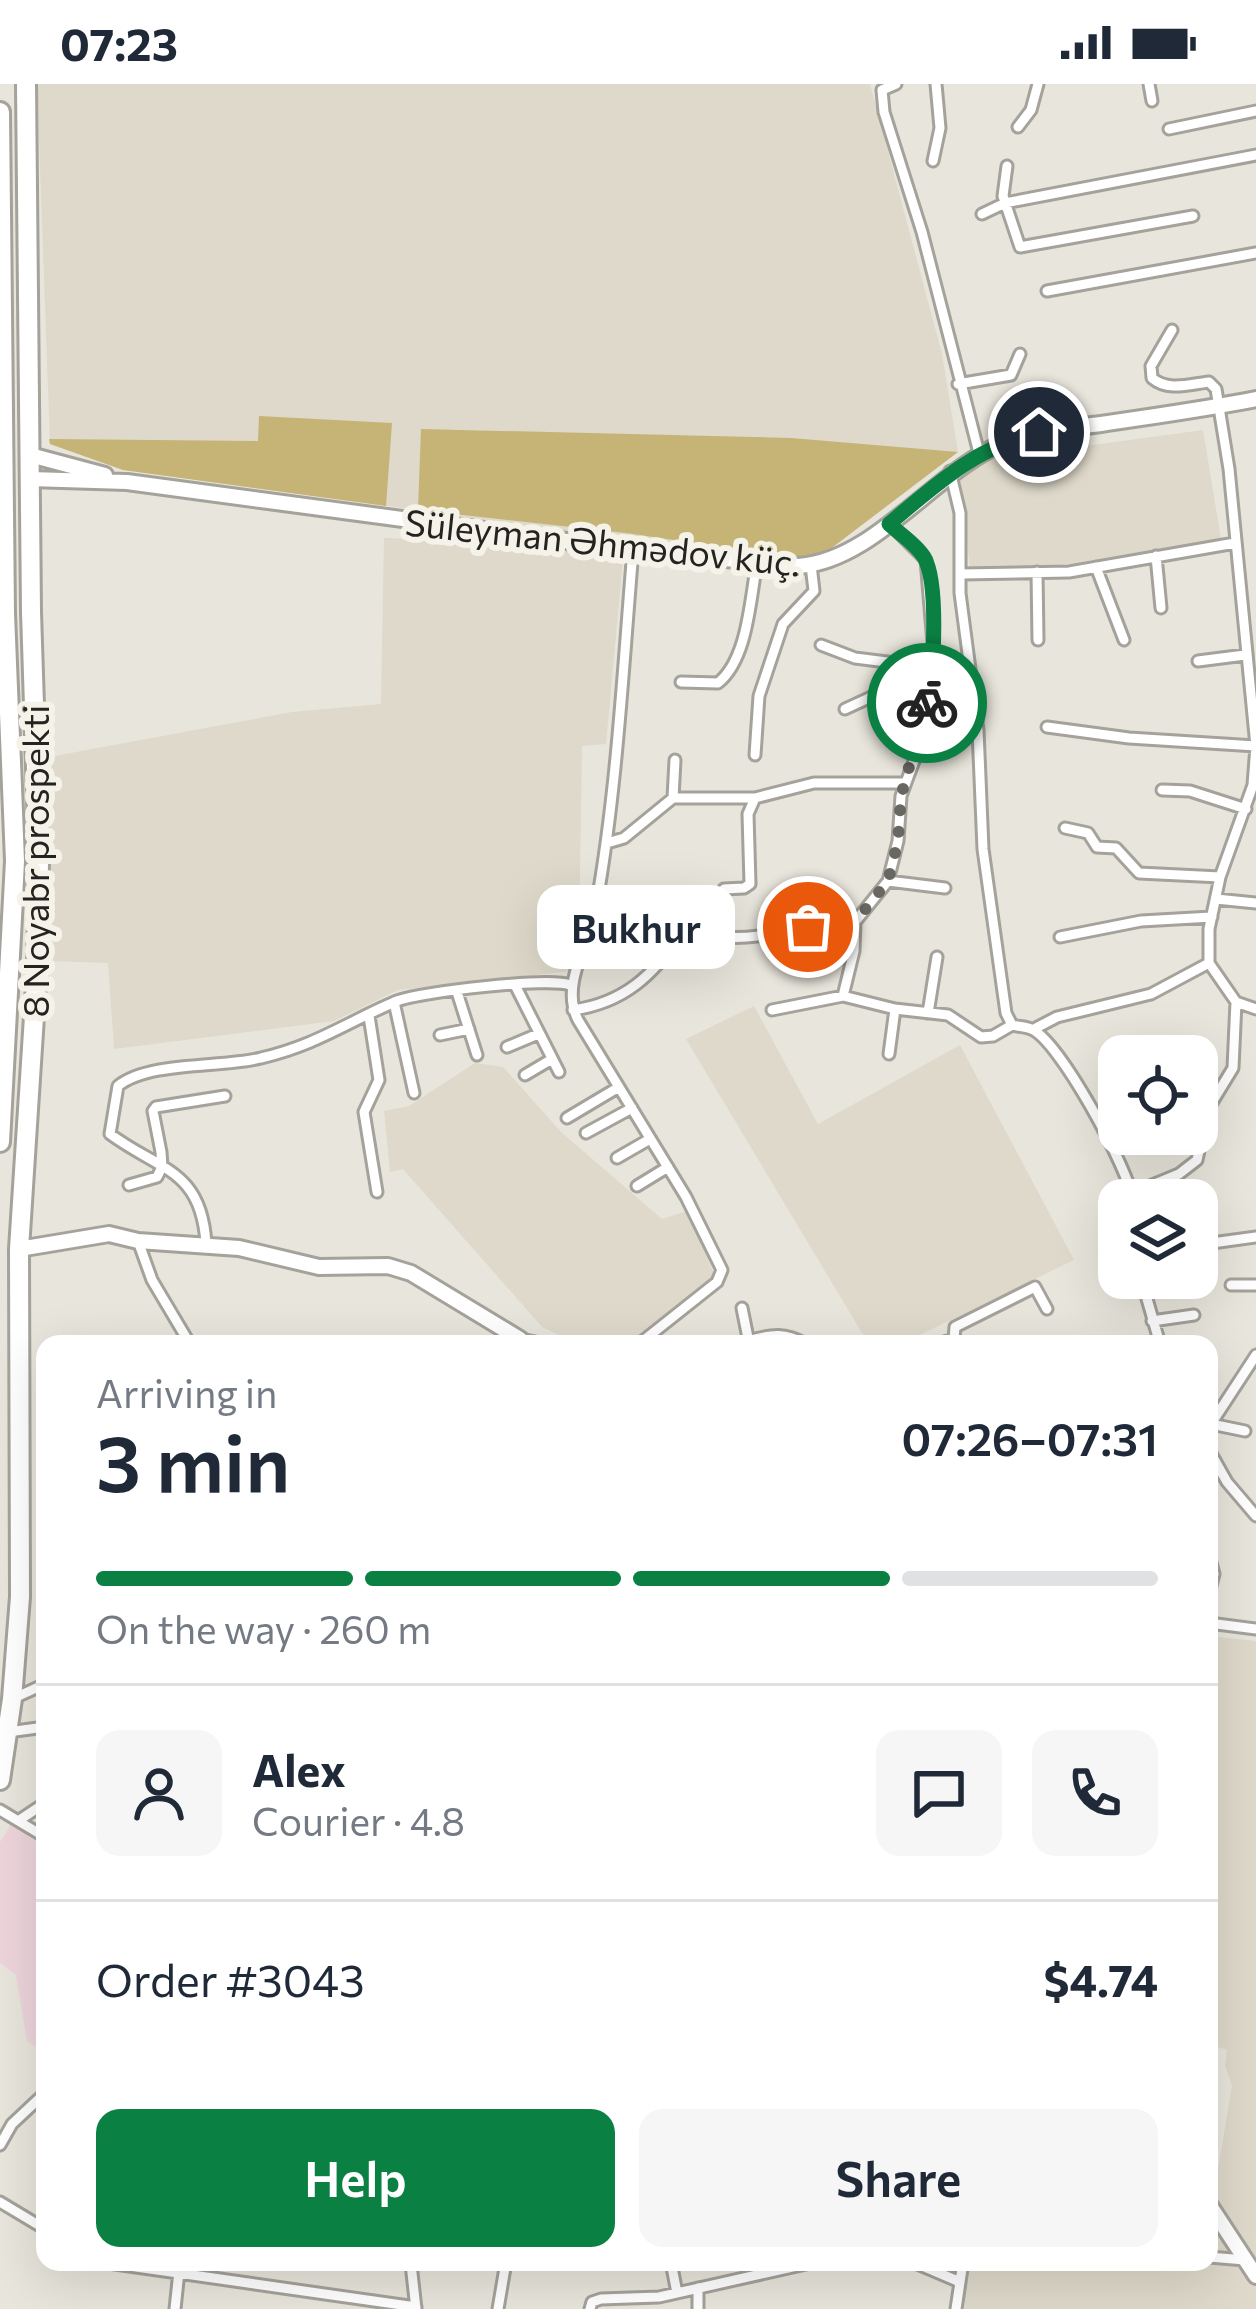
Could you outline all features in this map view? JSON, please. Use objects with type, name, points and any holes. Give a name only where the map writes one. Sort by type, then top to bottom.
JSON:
[{"type":"highway","name":"8 Noyabr prospekti","points":[[0,1780],[12,1699],[21,1529],[19,1249],[38,926],[26,84]]},
{"type":"highway","name":"8 Noyabr prospekti","points":[[0,112],[15,861],[0,1142]]},
{"type":"highway","points":[[4,454],[30,455]]},
{"type":"highway","points":[[4,479],[30,479]]},
{"type":"street","points":[[896,84],[882,90],[881,100],[922,232],[979,453]]},
{"type":"street","points":[[933,161],[940,132],[936,84]]},
{"type":"street","points":[[1018,127],[1031,110],[1038,84]]},
{"type":"street","points":[[1149,84],[1152,101]]},
{"type":"street","points":[[1168,129],[1256,111]]},
{"type":"street","points":[[982,214],[1005,203],[1256,155]]},
{"type":"street","points":[[1007,166],[1005,203],[1020,248],[1193,216]]},
{"type":"street","points":[[1047,291],[1256,253]]},
{"type":"street","points":[[1172,330],[1150,371],[1159,384],[1177,387],[1209,382],[1216,388],[1256,746],[1250,804],[1220,877],[1209,963],[1236,1002],[1256,1009]]},
{"type":"street","points":[[958,384],[1011,375],[1019,354]]},
{"type":"street","points":[[1177,387],[1180,413]]},
{"type":"street","name":"Süleyman Əhmədov küç.","points":[[127,482],[633,550],[811,565],[842,554],[889,524],[979,453],[1039,432],[1256,399]]},
{"type":"street","points":[[30,455],[127,482]]},
{"type":"street","points":[[950,472],[960,513],[960,593],[978,730],[983,849],[995,953],[1012,1025]]},
{"type":"street","points":[[30,479],[127,482]]},
{"type":"street","points":[[843,996],[854,951],[855,922],[888,881],[905,783],[934,668],[926,560],[889,524]]},
{"type":"street","points":[[962,574],[1096,567],[1234,542]]},
{"type":"street","points":[[633,550],[607,843],[591,933],[570,985],[573,1010],[719,1260],[721,1278],[650,1335]]},
{"type":"street","points":[[1156,556],[1161,608]]},
{"type":"street","points":[[681,682],[718,683],[728,674],[741,642],[757,563]]},
{"type":"street","points":[[755,755],[759,696],[783,625],[814,591],[811,565]]},
{"type":"street","points":[[1096,567],[1124,640]]},
{"type":"street","points":[[1037,572],[1038,640]]},
{"type":"street","points":[[1240,609],[1256,615]]},
{"type":"street","points":[[821,645],[855,658],[934,668]]},
{"type":"street","points":[[1198,661],[1245,655]]},
{"type":"street","points":[[845,709],[882,692],[930,689]]},
{"type":"street","points":[[1047,727],[1256,746]]},
{"type":"street","points":[[673,798],[675,760]]},
{"type":"street","points":[[607,843],[624,838],[673,798],[755,798],[814,783],[905,783]]},
{"type":"street","points":[[1162,790],[1250,804]]},
{"type":"street","points":[[755,798],[748,814],[750,884],[744,889],[724,889],[715,905],[724,938],[779,933],[825,921],[855,922]]},
{"type":"street","points":[[1065,828],[1088,833],[1096,847],[1116,848],[1139,873],[1220,877]]},
{"type":"street","points":[[888,881],[945,888]]},
{"type":"street","points":[[1216,899],[1256,903]]},
{"type":"street","points":[[1060,937],[1141,921],[1212,917]]},
{"type":"street","points":[[573,1010],[592,1007],[654,974],[681,935]]},
{"type":"street","points":[[928,1013],[937,957]]},
{"type":"street","points":[[772,1010],[843,996],[947,1015],[981,1037],[993,1036],[1012,1025],[1034,1029],[1057,1017],[1151,994],[1209,963]]},
{"type":"street","points":[[206,1243],[194,1190],[110,1134],[118,1086],[123,1081],[148,1073],[256,1060],[319,1042],[394,1002],[514,985],[560,981],[570,985]]},
{"type":"street","points":[[514,985],[559,1072]]},
{"type":"street","points":[[458,992],[477,1055]]},
{"type":"street","points":[[394,1002],[414,1093]]},
{"type":"street","points":[[1168,1179],[1198,1160],[1208,1109],[1233,1068],[1236,1002]]},
{"type":"street","points":[[890,1054],[895,1009]]},
{"type":"street","points":[[369,1016],[379,1080],[364,1112],[377,1192]]},
{"type":"street","points":[[440,1035],[469,1029]]},
{"type":"street","points":[[1034,1029],[1081,1089],[1124,1179]]},
{"type":"street","points":[[507,1047],[538,1034]]},
{"type":"street","points":[[524,1076],[551,1059]]},
{"type":"street","points":[[567,1118],[619,1088]]},
{"type":"street","points":[[130,1185],[157,1177],[162,1167],[156,1107],[225,1096]]},
{"type":"street","points":[[586,1133],[632,1108]]},
{"type":"street","points":[[617,1158],[650,1139]]},
{"type":"street","points":[[637,1186],[668,1167]]},
{"type":"street","points":[[19,1249],[109,1234],[138,1241],[206,1243],[319,1267],[403,1268],[511,1335]]},
{"type":"street","points":[[1218,1242],[1256,1238]]},
{"type":"street","points":[[138,1241],[144,1262],[185,1335]]},
{"type":"street","points":[[1231,1285],[1256,1285]]},
{"type":"street","points":[[955,1335],[956,1327],[1035,1287],[1047,1309]]},
{"type":"street","points":[[1146,1299],[1156,1335]]},
{"type":"street","points":[[742,1307],[747,1335]]},
{"type":"street","points":[[1152,1322],[1194,1315]]},
{"type":"street","points":[[1218,1414],[1256,1355]]},
{"type":"street","points":[[1218,1427],[1245,1431]]},
{"type":"street","points":[[1218,1466],[1256,1516]]},
{"type":"street","points":[[1218,1624],[1256,1629]]},
{"type":"street","points":[[12,1699],[36,1688]]},
{"type":"street","points":[[8,1732],[36,1727]]},
{"type":"street","points":[[20,1819],[36,1809]]},
{"type":"street","points":[[0,1810],[36,1831]]},
{"type":"street","points":[[0,2146],[12,2124],[36,2101]]},
{"type":"street","points":[[0,2202],[36,2224]]},
{"type":"street","points":[[1218,2218],[1256,2276]]},
{"type":"street","points":[[1218,2258],[1245,2260]]},
{"type":"street","points":[[155,2271],[416,2308],[412,2271]]},
{"type":"street","points":[[175,2309],[179,2271]]},
{"type":"street","points":[[498,2309],[504,2271]]},
{"type":"street","points":[[673,2271],[677,2293]]},
{"type":"street","points":[[590,2309],[592,2302],[601,2299],[677,2293],[774,2271]]},
{"type":"street","points":[[934,2271],[960,2282]]},
{"type":"street","points":[[956,2309],[962,2271]]},
{"type":"street","points":[[698,2288],[698,2309]]},
{"type":"shaded area","points":[[37,84],[870,84],[942,354],[958,452],[825,553],[803,559],[625,538],[606,744],[582,746],[579,934],[571,971],[398,990],[334,1021],[114,1049],[108,963],[52,961],[49,757],[292,712],[381,704],[384,538],[416,539],[418,510],[123,470],[50,444]]},
{"type":"shaded area","points":[[259,416],[392,423],[386,506],[123,470],[50,444],[49,439],[258,441]]},
{"type":"shaded area","points":[[421,429],[791,438],[958,452],[825,553],[803,559],[418,510]]},
{"type":"shaded area","points":[[1203,430],[1221,539],[1056,566],[970,568],[960,480],[990,459]]},
{"type":"shaded area","points":[[754,1006],[818,1124],[960,1045],[1074,1260],[920,1335],[864,1335],[686,1039]]},
{"type":"shaded area","points":[[475,1063],[503,1067],[561,1132],[662,1219],[687,1211],[716,1278],[643,1335],[559,1335],[542,1327],[403,1169],[390,1172],[384,1111],[409,1106]]},
{"type":"shaded area","points":[[1218,1637],[1256,1641],[1256,2309],[962,2309],[966,2271],[1218,2271],[1218,2169],[1232,2086],[1225,2066],[1227,2050],[1218,2047]]},
{"type":"shaded area","points":[[12,1823],[36,1842],[36,2047],[27,2041],[16,1975],[0,1963],[0,1842]]},
{"type":"way so far","points":[[808,927],[825,921],[855,922],[888,881],[898,841],[901,796],[927,703]]},
{"type":"place","name":"Bukhur","points":[[808,927]]},
{"type":"route","points":[[927,703],[935,656],[928,569],[921,553],[889,524],[979,453],[1039,432]]}]
